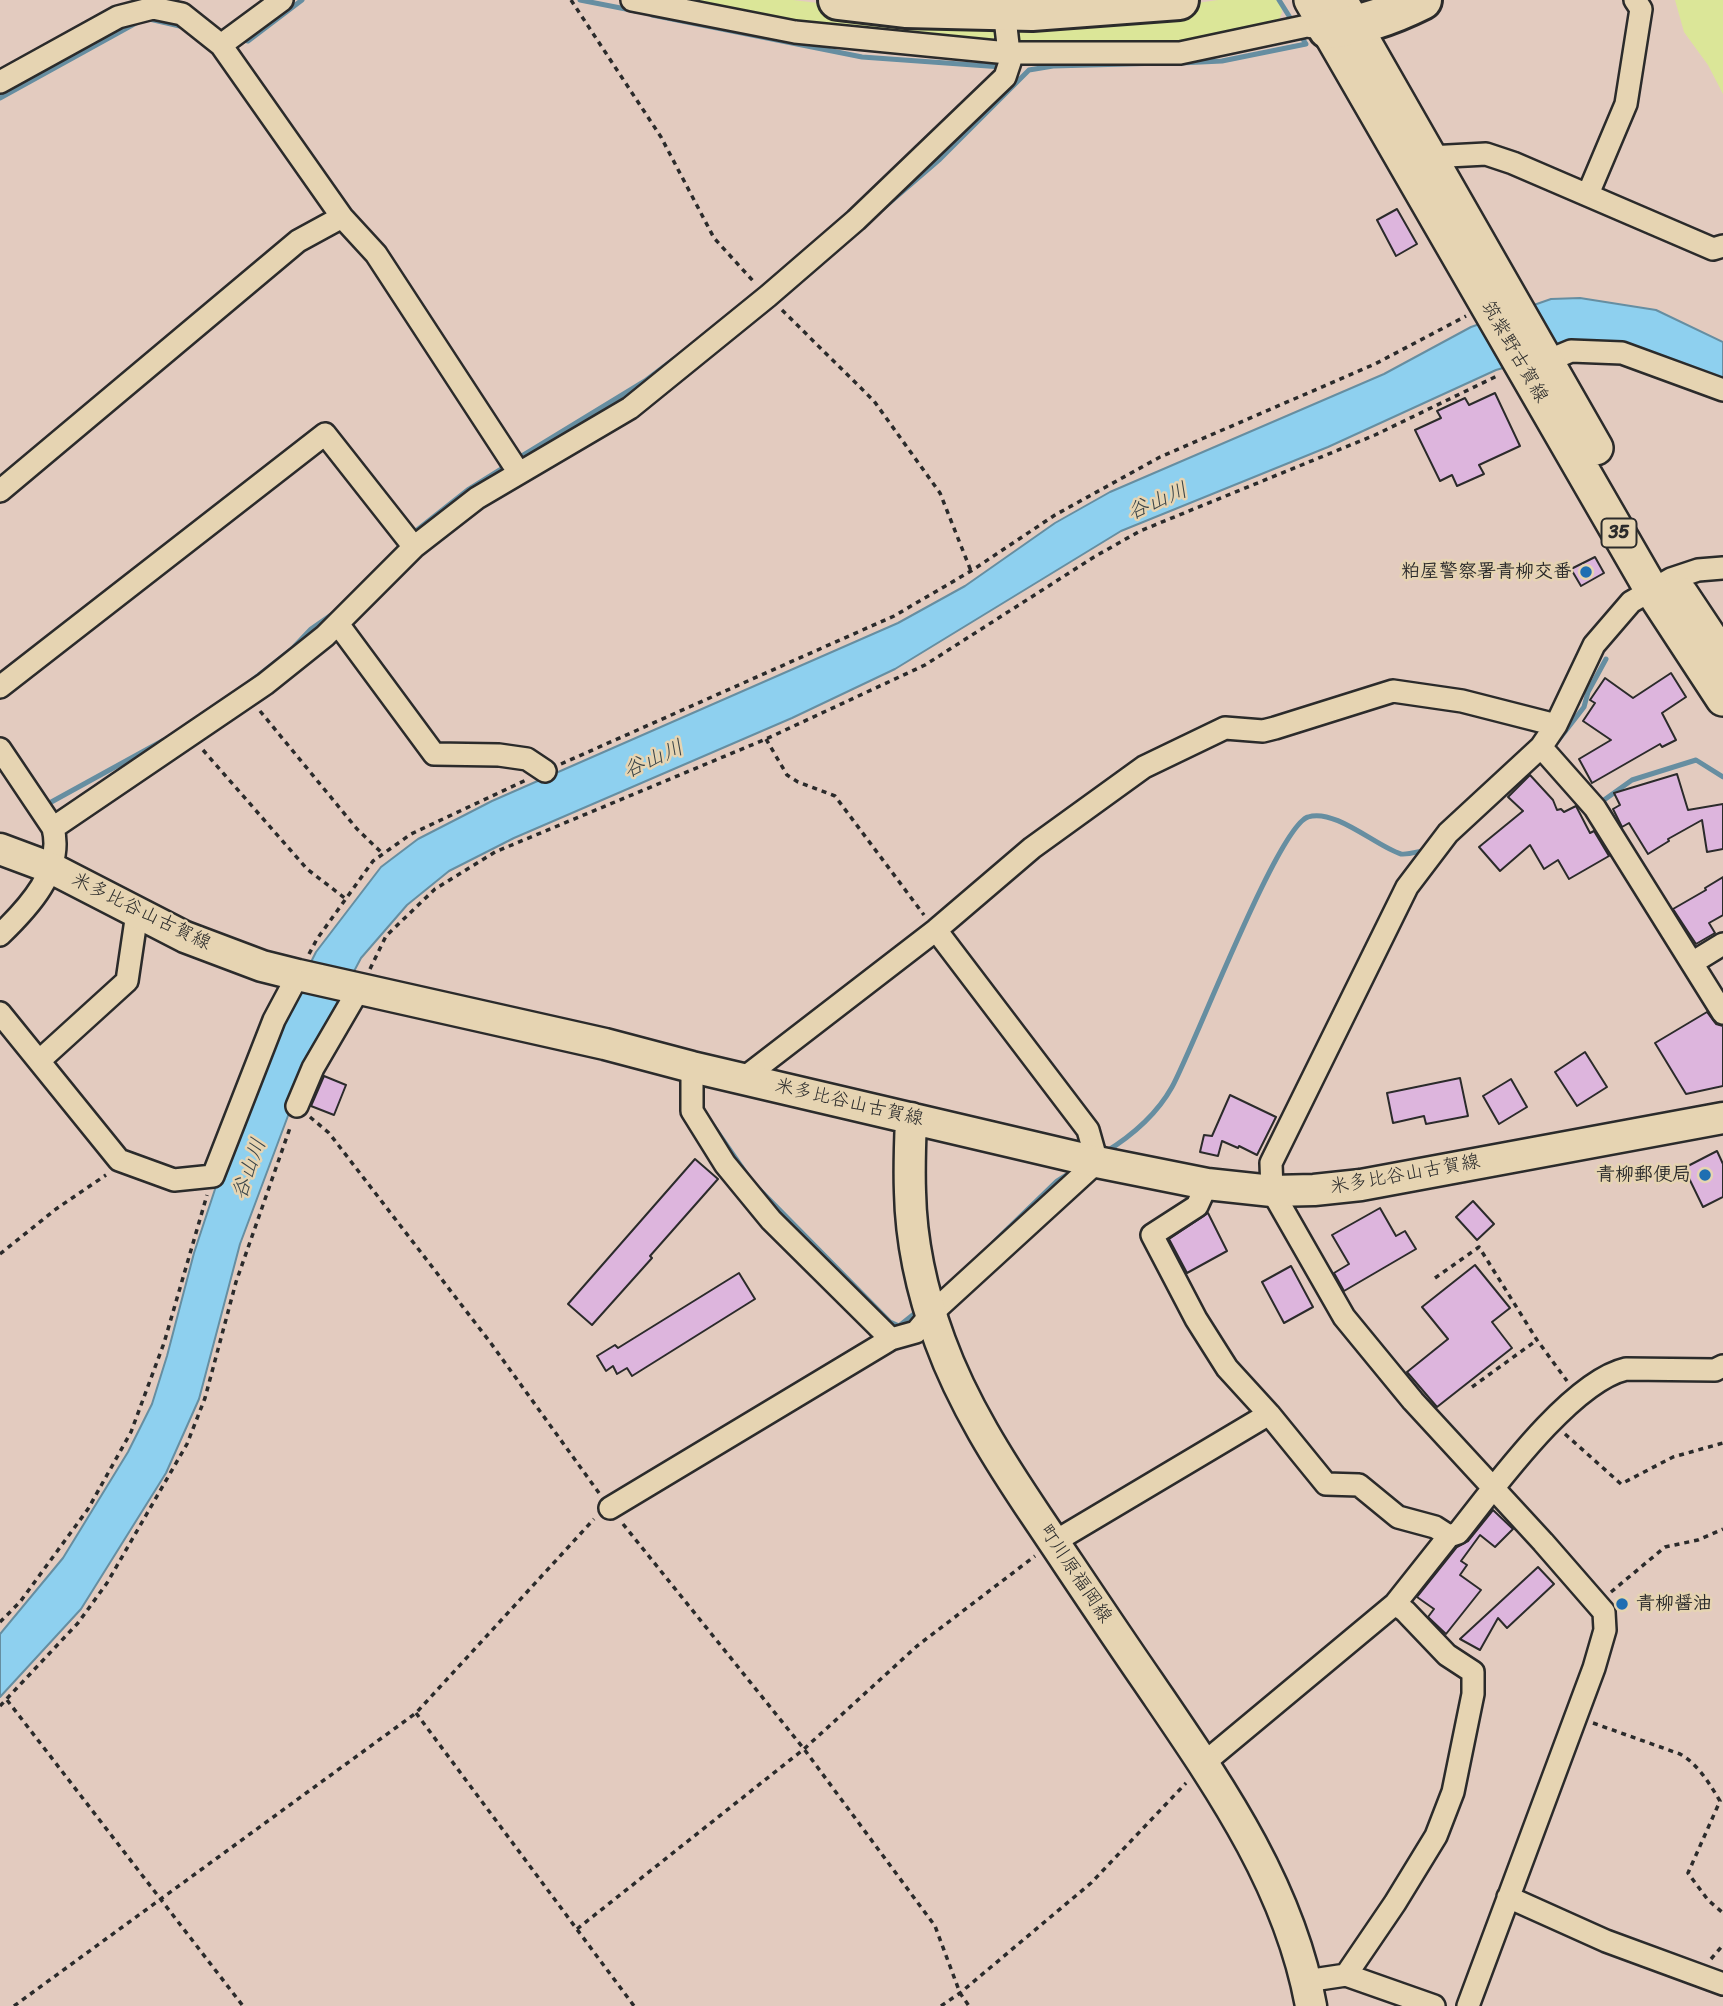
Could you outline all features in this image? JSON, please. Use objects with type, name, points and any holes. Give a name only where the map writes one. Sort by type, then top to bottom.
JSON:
[{"type":"highway","points":[[838,0],[905,8],[1032,11],[1178,0]]},
{"type":"highway","points":[[952,0],[1004,14]]},
{"type":"highway","points":[[1334,14],[1402,10],[1422,0]]},
{"type":"main road","name":"筑紫野古賀線","points":[[1334,14],[1429,158],[1498,310]]},
{"type":"main road","name":"筑紫野古賀線","points":[[1334,14],[1498,310],[1533,362],[1661,584],[1723,699]]},
{"type":"main road","name":"筑紫野古賀線","points":[[1661,584],[1723,657]]},
{"type":"main road","name":"米多比谷山古賀線","points":[[0,849],[51,868],[185,937],[262,966],[605,1044],[1097,1162],[1207,1184],[1272,1191],[1361,1185],[1723,1118]]},
{"type":"main road","name":"町川原福岡線","points":[[911,1118],[910,1193],[914,1236],[940,1341],[962,1393],[1003,1466],[1204,1763],[1255,1849],[1275,1890],[1309,1994]]},
{"type":"street","points":[[221,45],[282,0]]},
{"type":"street","points":[[632,0],[795,32],[1008,53],[1180,54],[1307,26],[1334,14]]},
{"type":"street","points":[[1588,194],[1626,104],[1641,9],[1635,0]]},
{"type":"street","points":[[0,82],[118,18],[153,8],[182,14],[221,45],[342,217],[376,254],[519,473]]},
{"type":"street","points":[[53,828],[247,696],[338,624],[414,547],[477,498],[630,408],[768,296],[856,220],[1005,77],[1010,62],[1004,14]]},
{"type":"street","points":[[1429,158],[1486,154],[1588,194],[1713,249],[1723,246]]},
{"type":"street","points":[[0,491],[298,240],[342,217]]},
{"type":"street","points":[[1533,362],[1572,351],[1622,353],[1723,390]]},
{"type":"street","points":[[0,687],[326,434],[414,547]]},
{"type":"street","points":[[1468,2006],[1594,1668],[1605,1630],[1604,1612],[1413,1401],[1344,1317],[1272,1191],[1270,1163],[1406,887],[1448,833],[1541,747],[1556,725],[1594,645],[1631,602],[1661,584],[1698,570],[1723,568]]},
{"type":"street","points":[[338,624],[434,754],[499,755],[527,760],[545,771]]},
{"type":"street","points":[[744,1078],[936,930],[1032,848],[1144,767],[1225,728],[1275,728],[1393,691],[1462,701],[1556,725]]},
{"type":"street","points":[[1541,747],[1595,808],[1723,1013]]},
{"type":"street","points":[[0,748],[53,828],[57,842],[51,868],[40,890],[0,935]]},
{"type":"street","points":[[39,1061],[127,981],[137,913]]},
{"type":"street","points":[[610,1508],[891,1339],[916,1332],[932,1313],[1097,1162],[1088,1130],[936,930]]},
{"type":"street","points":[[1692,963],[1723,944]]},
{"type":"street","points":[[0,1013],[118,1160],[174,1180],[213,1176],[274,1020],[300,976]]},
{"type":"street","points":[[297,1106],[313,1068],[359,989]]},
{"type":"street","points":[[692,1067],[692,1111],[725,1164],[771,1220],[891,1339]]},
{"type":"street","points":[[1207,1184],[1197,1206],[1152,1235],[1196,1320],[1227,1368],[1326,1484],[1359,1485],[1398,1517],[1435,1527],[1449,1536]]},
{"type":"street","points":[[1204,1763],[1395,1604],[1449,1536],[1458,1533],[1550,1421],[1579,1396],[1615,1371],[1626,1368],[1715,1370],[1723,1366]]},
{"type":"street","points":[[1054,1542],[1269,1414]]},
{"type":"street","points":[[1309,1994],[1346,1975],[1436,1836],[1453,1792],[1473,1694],[1474,1672],[1447,1655],[1395,1604]]},
{"type":"street","points":[[1508,1897],[1606,1941],[1723,1984]]},
{"type":"street","points":[[1346,1975],[1434,2006]]},
{"type":"path","points":[[571,0],[661,137],[714,238],[874,401],[940,493],[971,571]]},
{"type":"path","points":[[300,976],[317,939],[373,861],[411,834],[894,615],[971,571],[1055,515],[1160,457],[1498,310]]},
{"type":"path","points":[[359,989],[386,936],[435,889],[495,852],[766,739],[925,666],[1094,557],[1140,531],[1375,435],[1500,374],[1533,362]]},
{"type":"path","points":[[247,696],[357,830],[383,854]]},
{"type":"path","points":[[190,735],[307,869],[346,899]]},
{"type":"path","points":[[766,739],[787,775],[835,796],[936,930]]},
{"type":"path","points":[[0,1706],[78,1623],[107,1583],[187,1444],[205,1398],[236,1282],[297,1106],[329,1133],[490,1342],[610,1508],[804,1749],[935,1926],[960,1993],[969,2006]]},
{"type":"path","points":[[0,1254],[56,1209],[108,1174],[118,1160]]},
{"type":"path","points":[[0,1622],[20,1602],[88,1509],[131,1432],[164,1343],[213,1176]]},
{"type":"path","points":[[1435,1278],[1479,1247],[1537,1340],[1579,1396]]},
{"type":"path","points":[[1472,1387],[1537,1340]]},
{"type":"path","points":[[1550,1421],[1620,1484],[1673,1457],[1723,1443]]},
{"type":"path","points":[[14,2006],[415,1713],[590,1521],[610,1508]]},
{"type":"path","points":[[1598,1604],[1665,1547],[1698,1540],[1723,1529]]},
{"type":"path","points":[[577,1929],[804,1749],[916,1646],[1054,1542]]},
{"type":"path","points":[[7,1700],[243,2006]]},
{"type":"path","points":[[415,1713],[634,2006]]},
{"type":"path","points":[[1574,1716],[1680,1754],[1691,1760],[1713,1788],[1720,1801],[1688,1873],[1708,1900],[1723,1913]]},
{"type":"path","points":[[941,2006],[1091,1884],[1204,1763]]},
{"type":"green space","points":[[660,0],[793,0],[934,17],[997,28],[994,38],[979,46],[827,29]]},
{"type":"green space","points":[[1218,0],[1281,0],[1282,12],[1278,23],[1212,41],[1141,48],[1017,45],[1010,16],[1119,14]]},
{"type":"green space","points":[[1675,0],[1723,0],[1723,94],[1708,65],[1684,32]]},
{"type":"water","name":"谷山川","points":[[1580,298],[1656,310],[1723,342],[1723,382],[1616,345],[1496,370],[1328,447],[1121,531],[895,669],[792,718],[514,838],[449,871],[407,905],[361,958],[313,1049],[240,1244],[199,1399],[166,1473],[81,1609],[0,1697],[0,1634],[63,1558],[128,1452],[152,1404],[194,1253],[222,1168],[290,1004],[316,952],[381,867],[418,839],[492,801],[898,623],[965,586],[1055,523],[1110,492],[1384,374],[1471,327],[1551,299]]},
{"type":"building","points":[[1397,209],[1417,244],[1396,256],[1377,220]]},
{"type":"building","points":[[1495,393],[1520,446],[1479,465],[1484,474],[1457,486],[1452,475],[1440,481],[1415,430],[1441,418],[1437,411],[1465,398],[1469,405]]},
{"type":"building","points":[[1595,557],[1604,573],[1581,586],[1571,569]]},
{"type":"building","points":[[1671,673],[1686,697],[1662,713],[1676,740],[1662,747],[1660,744],[1592,783],[1579,759],[1611,740],[1583,721],[1595,703],[1590,700],[1605,678],[1633,698]]},
{"type":"building","points":[[1677,774],[1688,810],[1723,804],[1723,849],[1707,852],[1702,820],[1648,854],[1629,823],[1622,827],[1613,809],[1620,805],[1614,793]]},
{"type":"building","points":[[1530,775],[1553,800],[1557,810],[1564,812],[1576,806],[1590,833],[1594,831],[1609,856],[1569,879],[1558,860],[1544,869],[1530,845],[1500,871],[1479,847],[1523,811],[1508,797]]},
{"type":"building","points":[[1723,877],[1723,915],[1709,923],[1715,933],[1696,944],[1673,909]]},
{"type":"building","points":[[1707,1012],[1716,1024],[1723,1026],[1723,1086],[1686,1094],[1655,1043]]},
{"type":"building","points":[[1585,1052],[1607,1087],[1577,1106],[1555,1072]]},
{"type":"building","points":[[324,1076],[346,1085],[334,1115],[311,1106]]},
{"type":"building","points":[[1460,1078],[1468,1116],[1426,1124],[1424,1116],[1393,1123],[1387,1093]]},
{"type":"building","points":[[1511,1079],[1527,1107],[1499,1124],[1483,1096]]},
{"type":"building","points":[[1230,1095],[1276,1117],[1257,1155],[1222,1141],[1218,1156],[1200,1152],[1204,1135],[1212,1136]]},
{"type":"building","points":[[1717,1151],[1723,1164],[1723,1197],[1703,1207],[1684,1168]]},
{"type":"building","points":[[695,1159],[718,1179],[592,1325],[568,1304]]},
{"type":"building","points":[[1473,1201],[1494,1224],[1477,1240],[1456,1217]]},
{"type":"building","points":[[1380,1208],[1396,1236],[1405,1231],[1416,1249],[1344,1291],[1334,1273],[1349,1264],[1332,1235]]},
{"type":"building","points":[[1208,1213],[1227,1251],[1187,1273],[1169,1239]]},
{"type":"building","points":[[1475,1265],[1510,1308],[1492,1322],[1512,1348],[1437,1407],[1407,1372],[1448,1339],[1422,1307]]},
{"type":"building","points":[[1291,1266],[1313,1307],[1284,1323],[1262,1282]]},
{"type":"building","points":[[739,1273],[755,1299],[632,1376],[627,1368],[617,1374],[613,1366],[606,1371],[597,1356],[615,1345],[618,1348]]},
{"type":"building","points":[[1493,1510],[1513,1529],[1495,1547],[1480,1535],[1461,1561],[1467,1565],[1460,1575],[1481,1590],[1446,1634],[1428,1617],[1434,1609],[1417,1597],[1457,1547],[1468,1541]]},
{"type":"building","points":[[1538,1567],[1554,1584],[1507,1628],[1498,1618],[1480,1650],[1460,1639]]},
{"type":"waterway","points":[[238,38],[248,41],[302,0]]},
{"type":"waterway","points":[[580,0],[636,11]]},
{"type":"waterway","points":[[1279,0],[1294,24]]},
{"type":"waterway","points":[[652,15],[862,57],[1002,67]]},
{"type":"waterway","points":[[0,98],[145,18],[184,27]]},
{"type":"waterway","points":[[1180,63],[1222,61],[1306,44],[1299,33]]},
{"type":"waterway","points":[[882,209],[940,159],[1029,70],[1053,66],[1163,63]]},
{"type":"waterway","points":[[517,459],[645,381],[674,359]]},
{"type":"waterway","points":[[412,534],[469,489],[509,464]]},
{"type":"waterway","points":[[250,682],[292,649],[311,629],[334,613]]},
{"type":"waterway","points":[[1550,751],[1584,707],[1588,692],[1606,659]]},
{"type":"waterway","points":[[44,806],[164,740]]},
{"type":"waterway","points":[[1604,800],[1632,780],[1696,760],[1723,777]]},
{"type":"waterway","points":[[1104,1153],[1142,1124],[1172,1087],[1237,940],[1277,857],[1294,830],[1308,817],[1319,816],[1343,823],[1401,854],[1427,850]]},
{"type":"waterway","points":[[714,1127],[752,1182],[890,1322],[899,1326],[919,1310]]},
{"type":"waterway","points":[[993,1243],[1057,1181],[1071,1172]]},
{"type":"place","name":"粕屋警察署青柳交番","points":[[1586,572]]},
{"type":"place","name":"青柳郵便局","points":[[1705,1175]]},
{"type":"place","name":"青柳醤油","points":[[1622,1604]]}]
